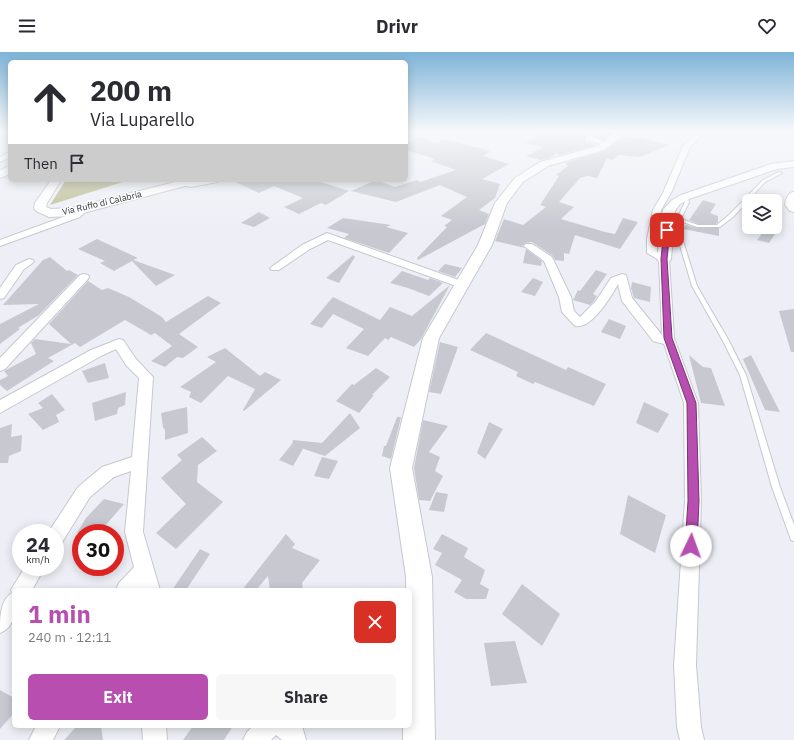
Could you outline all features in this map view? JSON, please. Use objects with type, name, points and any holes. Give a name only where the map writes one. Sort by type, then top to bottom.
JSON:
[{"type":"street","points":[[419,740],[419,577],[401,468],[431,338],[463,285],[485,244],[501,203],[519,180],[544,164]]},
{"type":"street","points":[[664,259],[652,253],[652,239],[657,210],[667,193],[679,164]]},
{"type":"street","points":[[692,740],[689,727],[685,665],[693,501],[691,403],[670,341],[664,259],[669,210],[676,202],[685,198],[775,166],[793,164]]},
{"type":"street","name":"Via Ruffo di Calabria","points":[[55,182],[41,203],[40,208],[49,213],[72,212],[190,182]]},
{"type":"street","points":[[184,184],[190,185],[205,182]]},
{"type":"street","points":[[794,195],[791,200],[791,205],[794,208]]},
{"type":"street","points":[[0,243],[77,215],[85,208]]},
{"type":"street","points":[[274,268],[306,247],[327,236],[463,285]]},
{"type":"street","points":[[529,246],[548,259],[565,298],[568,312],[579,323],[590,316],[600,305],[615,280],[622,277],[626,299],[657,338],[670,341]]},
{"type":"street","points":[[0,296],[20,267],[29,262]]},
{"type":"street","points":[[0,366],[22,340],[57,307],[84,277]]},
{"type":"street","points":[[0,407],[96,353],[119,343],[131,362],[146,377],[134,532],[146,570],[150,588]]},
{"type":"street","points":[[64,524],[84,492],[108,472],[140,461]]},
{"type":"street","points":[[128,588],[146,570]]},
{"type":"street","points":[[23,588],[31,576]]},
{"type":"street","points":[[0,624],[12,605]]},
{"type":"street","points":[[40,740],[47,728]]},
{"type":"street","points":[[154,728],[155,740]]},
{"type":"street","points":[[255,740],[267,728]]},
{"type":"street","points":[[285,728],[293,733],[294,740]]},
{"type":"lane","points":[[678,219],[697,226],[718,226],[732,215],[764,181],[780,173]]},
{"type":"lane","points":[[685,198],[687,202],[676,225],[693,283],[696,292],[705,304],[736,359],[743,375],[776,487],[794,537]]},
{"type":"green space","points":[[65,182],[123,182],[50,205]]},
{"type":"building","points":[[440,164],[509,164],[482,179],[500,184],[495,198],[479,210],[489,214],[485,224],[418,260],[417,258],[447,227],[444,226],[452,220],[441,216],[467,197],[440,185],[396,202],[351,191],[371,182],[381,182],[395,187],[417,180],[420,182],[456,170]]},
{"type":"building","points":[[566,164],[604,164],[597,178],[588,176],[580,178],[559,202],[574,207],[561,219],[615,234],[623,218],[638,222],[620,249],[575,235],[569,254],[564,253],[564,261],[555,260],[553,256],[532,242],[525,243],[522,246],[525,248],[495,241],[504,219],[523,225],[546,207],[540,205],[559,176],[556,175],[568,166]]},
{"type":"building","points":[[235,182],[321,182],[349,191],[326,205],[321,203],[299,214],[284,207],[303,198],[274,186],[259,193]]},
{"type":"building","points":[[703,200],[716,204],[710,213],[718,216],[718,222],[716,224],[698,224],[689,220]]},
{"type":"building","points":[[259,212],[270,218],[254,227],[241,223]]},
{"type":"building","points":[[343,218],[391,225],[386,227],[408,233],[389,253],[344,238],[349,234],[327,228]]},
{"type":"building","points":[[686,225],[697,228],[719,228],[719,236],[683,229]]},
{"type":"building","points":[[762,234],[775,234],[769,243],[757,240]]},
{"type":"building","points":[[97,239],[138,258],[133,260],[175,275],[156,286],[132,261],[114,271],[100,263],[105,261],[78,249]]},
{"type":"building","points":[[526,249],[542,261],[541,266],[523,263]]},
{"type":"building","points":[[353,255],[355,257],[339,283],[326,278]]},
{"type":"building","points":[[50,257],[67,271],[69,270],[78,275],[39,315],[18,328],[20,329],[0,344],[0,324],[39,304],[3,305],[43,260]]},
{"type":"building","points":[[445,264],[462,268],[455,277],[438,271]]},
{"type":"building","points":[[596,270],[607,274],[593,294],[597,296],[594,301],[590,305],[573,300],[578,290],[580,291]]},
{"type":"building","points":[[402,271],[428,280],[430,278],[443,283],[429,296],[390,283]]},
{"type":"building","points":[[533,278],[543,282],[535,296],[521,292]]},
{"type":"building","points":[[88,281],[102,290],[108,288],[129,297],[162,317],[166,322],[208,296],[221,303],[179,334],[198,347],[183,358],[177,357],[165,367],[151,361],[172,346],[155,333],[151,335],[125,320],[80,347],[75,343],[48,358],[54,361],[7,391],[0,385],[0,380],[8,376],[4,371],[36,354],[31,343],[35,339],[71,344],[49,324]]},
{"type":"building","points":[[632,282],[651,287],[650,302],[634,298],[631,288]]},
{"type":"building","points":[[450,285],[421,339],[414,347],[391,337],[388,340],[385,338],[368,356],[346,348],[364,329],[333,314],[322,328],[310,324],[333,297],[380,320],[390,307],[412,316]]},
{"type":"building","points":[[794,309],[794,352],[791,352],[779,311]]},
{"type":"building","points":[[609,319],[626,326],[620,339],[601,332]]},
{"type":"building","points":[[486,333],[566,370],[568,367],[606,384],[594,406],[535,382],[533,384],[516,376],[518,372],[470,350]]},
{"type":"building","points":[[440,342],[458,347],[441,394],[429,392]]},
{"type":"building","points":[[225,348],[260,376],[265,372],[281,380],[244,411],[243,410],[255,389],[228,376],[201,403],[189,397],[191,392],[180,387],[216,362],[207,357]]},
{"type":"building","points":[[689,355],[703,367],[711,368],[725,406],[701,403]]},
{"type":"building","points":[[751,355],[780,412],[765,410],[743,359]]},
{"type":"building","points":[[105,363],[109,378],[88,383],[82,371]]},
{"type":"building","points":[[376,368],[390,377],[372,395],[374,395],[359,413],[336,401],[352,384],[354,385]]},
{"type":"building","points":[[126,392],[125,405],[118,408],[117,414],[95,421],[92,403]]},
{"type":"building","points":[[52,394],[65,410],[56,415],[59,422],[43,430],[28,414],[43,408],[38,403]]},
{"type":"building","points":[[644,402],[669,414],[658,433],[636,423]]},
{"type":"building","points":[[187,407],[188,433],[165,440],[165,430],[163,427],[161,413]]},
{"type":"building","points":[[350,413],[360,428],[325,456],[301,448],[303,449],[293,466],[279,460],[292,444],[293,440],[322,443]]},
{"type":"building","points":[[397,417],[401,417],[391,459],[382,456],[384,446],[386,446]]},
{"type":"building","points":[[423,420],[448,426],[429,452],[440,457],[435,471],[443,476],[430,501],[419,500],[414,468]]},
{"type":"building","points":[[489,422],[503,429],[485,459],[477,453]]},
{"type":"building","points":[[12,424],[11,437],[22,435],[21,451],[9,456],[8,463],[0,463],[0,428]]},
{"type":"building","points":[[202,437],[217,451],[198,465],[197,482],[223,502],[176,549],[156,533],[186,504],[161,478],[182,460],[177,455]]},
{"type":"building","points":[[322,457],[338,461],[329,479],[314,476]]},
{"type":"building","points":[[436,492],[448,494],[444,512],[429,510]]},
{"type":"building","points":[[628,495],[666,515],[655,553],[620,534]]},
{"type":"building","points":[[104,499],[124,504],[107,524],[82,524]]},
{"type":"building","points":[[286,534],[295,544],[292,548],[320,560],[302,583],[303,588],[270,588],[268,576],[258,588],[244,588]]},
{"type":"building","points":[[442,534],[468,548],[464,557],[485,570],[480,584],[489,589],[486,599],[466,599],[454,592],[462,580],[435,565],[442,553],[433,549]]},
{"type":"building","points":[[200,549],[210,554],[187,588],[173,588]]},
{"type":"building","points":[[522,584],[560,614],[542,646],[502,614]]},
{"type":"building","points":[[515,641],[527,683],[491,686],[484,643]]},
{"type":"building","points":[[0,690],[12,697],[12,715],[0,729]]},
{"type":"building","points":[[75,728],[101,728],[103,740],[64,740]]},
{"type":"building","points":[[192,728],[232,728],[224,740],[183,740]]},
{"type":"route","points":[[667,230],[664,259],[668,338],[691,403],[693,501],[691,546]]}]
